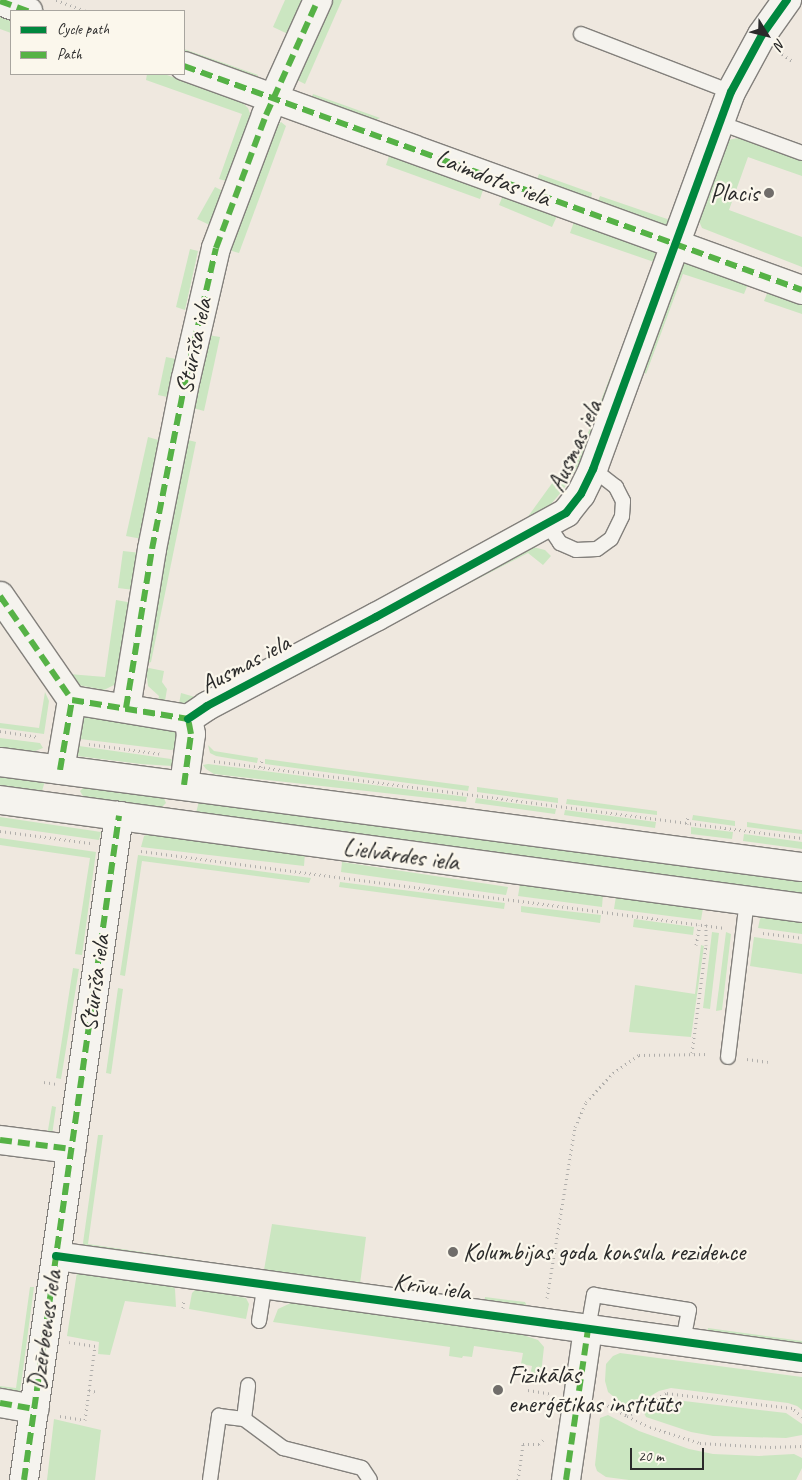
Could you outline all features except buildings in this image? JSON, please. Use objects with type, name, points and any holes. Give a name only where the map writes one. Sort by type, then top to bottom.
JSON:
[{"type":"street","name":"Stūrīša iela","points":[[126,708],[151,558],[186,378],[214,256],[262,124],[318,0]]},
{"type":"street","name":"Ausmas iela","points":[[188,719],[207,706],[548,525],[566,513],[581,494],[593,468],[731,92],[762,35],[786,0]]},
{"type":"street","points":[[0,1],[25,10]]},
{"type":"street","name":"Laimdotas iela","points":[[185,66],[674,246],[802,290]]},
{"type":"street","points":[[0,596],[72,700],[54,807]]},
{"type":"street","points":[[72,700],[188,719],[191,734],[178,825]]},
{"type":"street","name":"Lielvārdes iela","points":[[0,762],[802,867]]},
{"type":"street","name":"Lielvārdes iela","points":[[0,800],[802,908]]},
{"type":"street","name":"Stūrīša iela","points":[[71,1150],[119,816]]},
{"type":"street","points":[[0,1140],[71,1150]]},
{"type":"street","name":"Dzērbenes iela","points":[[24,1480],[46,1412],[56,1256],[71,1150]]},
{"type":"street","name":"Krīvu iela","points":[[56,1256],[802,1358]]},
{"type":"street","points":[[566,1480],[588,1329]]},
{"type":"street","points":[[0,1403],[46,1412]]},
{"type":"lane","points":[[582,34],[731,92]]},
{"type":"lane","points":[[720,123],[802,153]]},
{"type":"lane","points":[[548,525],[560,543],[576,550],[597,549],[611,538],[622,516],[623,501],[616,488],[593,468]]},
{"type":"lane","points":[[728,1057],[747,901]]},
{"type":"lane","points":[[259,1321],[265,1285]]},
{"type":"lane","points":[[244,1420],[248,1385]]},
{"type":"lane","points":[[210,1480],[219,1416],[244,1420],[284,1448],[362,1468],[370,1480]]},
{"type":"path","points":[[56,0],[84,10]]},
{"type":"path","points":[[0,732],[40,737]]},
{"type":"path","points":[[83,743],[167,754]]},
{"type":"path","points":[[260,767],[262,759]]},
{"type":"path","points":[[211,760],[802,838]]},
{"type":"path","points":[[0,831],[802,938]]},
{"type":"path","points":[[692,1052],[706,945],[706,926],[710,896]]},
{"type":"path","points":[[696,945],[700,925]]},
{"type":"path","points":[[543,1323],[575,1127],[586,1102],[613,1073],[639,1055],[692,1052],[768,1062]]},
{"type":"path","points":[[46,1412],[85,1420],[95,1346],[61,1341]]},
{"type":"path","points":[[528,1390],[555,1395],[557,1386]]},
{"type":"path","points":[[89,1390],[98,1392]]},
{"type":"path","points":[[802,1417],[792,1408],[666,1393],[627,1416],[650,1427],[700,1443],[770,1447],[802,1446]]},
{"type":"path","points":[[518,1480],[524,1444],[539,1444],[549,1434]]},
{"type":"green space","points":[[285,0],[303,0],[288,34],[273,27]]},
{"type":"green space","points":[[330,0],[342,0],[305,84],[295,79]]},
{"type":"green space","points":[[0,16],[10,20],[10,33],[0,29]]},
{"type":"green space","points":[[185,49],[258,75],[254,81],[185,55]]},
{"type":"green space","points":[[147,75],[167,75],[240,100],[248,108],[253,122],[230,182],[219,179],[242,114],[146,80]]},
{"type":"green space","points":[[313,94],[380,118],[369,123],[310,101]]},
{"type":"green space","points":[[281,122],[286,126],[239,253],[232,251],[232,245],[276,127]]},
{"type":"green space","points":[[738,138],[802,160],[802,176],[748,157],[729,210],[802,237],[802,267],[702,228],[698,219],[728,140]]},
{"type":"green space","points":[[395,154],[482,184],[483,190],[480,199],[386,165],[389,156]]},
{"type":"green space","points":[[539,174],[592,193],[591,198],[537,179]]},
{"type":"green space","points":[[215,187],[225,192],[214,227],[197,219]]},
{"type":"green space","points":[[504,193],[557,216],[552,227],[499,205]]},
{"type":"green space","points":[[600,196],[670,220],[668,226],[598,201]]},
{"type":"green space","points":[[575,219],[656,248],[658,253],[649,286],[646,285],[654,262],[570,233]]},
{"type":"green space","points":[[190,249],[198,251],[185,310],[176,307]]},
{"type":"green space","points":[[686,261],[748,284],[744,294],[683,274],[646,374],[642,370],[677,272]]},
{"type":"green space","points":[[768,291],[802,303],[802,314],[764,301]]},
{"type":"green space","points":[[642,295],[645,296],[600,414],[596,413]]},
{"type":"green space","points":[[208,335],[220,337],[204,411],[193,408]]},
{"type":"green space","points":[[166,357],[176,359],[172,398],[158,395]]},
{"type":"green space","points":[[591,426],[596,429],[583,458],[563,490],[540,517],[524,522],[587,435]]},
{"type":"green space","points":[[148,437],[162,441],[142,539],[126,536]]},
{"type":"green space","points":[[188,440],[196,442],[151,662],[146,664],[166,545]]},
{"type":"green space","points":[[533,547],[545,550],[551,556],[543,565],[528,553],[462,587],[461,584]]},
{"type":"green space","points":[[123,551],[141,553],[134,590],[118,588]]},
{"type":"green space","points":[[116,600],[133,603],[119,677],[114,685],[104,690],[78,685],[69,674],[105,677]]},
{"type":"green space","points":[[251,667],[252,671],[180,709],[181,693],[195,697]]},
{"type":"green space","points":[[149,668],[164,671],[162,682],[167,689],[165,701],[157,705],[159,696],[148,686],[146,670]]},
{"type":"green space","points":[[45,692],[49,701],[44,734],[0,728],[0,723],[39,728]]},
{"type":"green space","points":[[84,715],[174,730],[178,736],[178,748],[171,750],[80,739],[74,733],[78,721]]},
{"type":"green space","points":[[0,738],[40,743],[43,748],[30,753],[0,749]]},
{"type":"green space","points":[[208,745],[214,751],[258,758],[257,763],[216,756],[210,753]]},
{"type":"green space","points":[[76,747],[171,759],[175,764],[172,766],[141,764],[77,756],[74,753]]},
{"type":"green space","points":[[265,759],[469,786],[468,791],[265,764]]},
{"type":"green space","points":[[208,764],[467,797],[466,802],[214,774],[203,765]]},
{"type":"green space","points":[[0,775],[45,781],[42,791],[0,786]]},
{"type":"green space","points":[[86,785],[163,796],[166,803],[160,809],[84,798],[80,791]]},
{"type":"green space","points":[[477,787],[558,798],[558,803],[477,792]]},
{"type":"green space","points":[[476,798],[556,809],[555,814],[475,803]]},
{"type":"green space","points":[[567,799],[657,811],[657,815],[566,804]]},
{"type":"green space","points":[[199,801],[802,882],[802,894],[196,813]]},
{"type":"green space","points":[[565,810],[656,822],[655,828],[564,815]]},
{"type":"green space","points":[[693,815],[735,821],[735,826],[692,820]]},
{"type":"green space","points":[[0,817],[101,832],[99,840],[0,826]]},
{"type":"green space","points":[[747,822],[802,830],[802,834],[747,827]]},
{"type":"green space","points":[[691,827],[733,832],[732,839],[691,834]]},
{"type":"green space","points":[[151,833],[305,853],[304,866],[141,847],[144,836]]},
{"type":"green space","points":[[744,834],[802,842],[802,849],[743,841]]},
{"type":"green space","points":[[0,838],[96,852],[82,955],[75,954],[90,858],[0,845]]},
{"type":"green space","points":[[138,855],[311,878],[309,883],[142,861],[125,976],[120,975]]},
{"type":"green space","points":[[342,862],[508,887],[506,895],[341,872]]},
{"type":"green space","points":[[340,882],[505,903],[504,909],[339,887]]},
{"type":"green space","points":[[520,884],[603,894],[602,907],[518,896]]},
{"type":"green space","points":[[616,896],[703,908],[701,920],[614,909]]},
{"type":"green space","points":[[521,906],[601,915],[600,923],[521,912]]},
{"type":"green space","points":[[764,916],[802,922],[802,934],[758,928],[760,919]]},
{"type":"green space","points":[[634,919],[694,927],[693,935],[633,927]]},
{"type":"green space","points":[[712,932],[719,933],[710,1009],[703,1008]]},
{"type":"green space","points":[[726,932],[731,934],[722,1010],[716,1011]]},
{"type":"green space","points":[[754,937],[802,944],[802,974],[750,966]]},
{"type":"green space","points":[[701,945],[704,946],[691,1037],[629,1032],[635,985],[695,994]]},
{"type":"green space","points":[[73,968],[79,969],[61,1079],[56,1078]]},
{"type":"green space","points":[[118,988],[123,989],[111,1074],[106,1073]]},
{"type":"green space","points":[[52,1106],[56,1107],[52,1135],[47,1136]]},
{"type":"green space","points":[[98,1135],[103,1135],[88,1244],[264,1270],[272,1224],[366,1237],[360,1284],[85,1248],[83,1243]]},
{"type":"green space","points":[[77,1272],[173,1286],[175,1289],[176,1307],[125,1301],[110,1355],[98,1354],[99,1342],[67,1336]]},
{"type":"green space","points":[[30,1287],[34,1287],[20,1392],[17,1395],[0,1393],[0,1386],[16,1388]]},
{"type":"green space","points":[[196,1289],[246,1298],[249,1304],[246,1319],[189,1309],[192,1293]]},
{"type":"green space","points":[[485,1297],[525,1302],[530,1312],[484,1306]]},
{"type":"green space","points":[[293,1302],[523,1335],[538,1340],[544,1347],[540,1383],[529,1381],[532,1366],[521,1364],[523,1353],[474,1346],[472,1357],[463,1356],[462,1358],[449,1356],[450,1347],[273,1322],[278,1309]]},
{"type":"green space","points":[[708,1328],[802,1341],[802,1345],[707,1332]]},
{"type":"green space","points":[[620,1353],[802,1377],[802,1410],[788,1403],[671,1388],[659,1391],[635,1405],[624,1405],[608,1392],[605,1381],[606,1364],[613,1356]]},
{"type":"green space","points":[[667,1399],[786,1413],[802,1424],[802,1435],[786,1438],[713,1436],[691,1432],[646,1417],[644,1413]]},
{"type":"green space","points":[[608,1415],[639,1431],[689,1449],[713,1454],[759,1456],[794,1454],[802,1458],[802,1468],[796,1480],[629,1480],[606,1477],[597,1471],[595,1465],[600,1418]]},
{"type":"green space","points":[[54,1419],[101,1430],[95,1480],[47,1480]]},
{"type":"marked path","points":[[126,708],[152,549],[186,378],[216,248],[266,115],[318,0]]},
{"type":"marked path","points":[[0,1],[25,10]]},
{"type":"marked path","points":[[185,66],[802,290]]},
{"type":"marked path","points":[[0,596],[72,700]]},
{"type":"marked path","points":[[72,700],[188,719]]},
{"type":"marked path","points":[[60,770],[72,700]]},
{"type":"marked path","points":[[184,785],[191,734],[188,719]]},
{"type":"marked path","points":[[24,1480],[119,816]]},
{"type":"marked path","points":[[0,1140],[71,1149]]},
{"type":"marked path","points":[[566,1480],[588,1329]]},
{"type":"marked path","points":[[0,1403],[34,1409]]},
{"type":"cycle path","points":[[188,719],[207,706],[376,617],[566,513],[581,494],[593,469],[731,92],[762,35],[787,0]]},
{"type":"cycle path","points":[[56,1256],[802,1358]]},
{"type":"place","name":"Placis","points":[[769,193]]},
{"type":"place","name":"Kolumbijas goda konsula rezidence","points":[[453,1252]]},
{"type":"place","name":"Fizikālās enerģētikas institūts","points":[[498,1390]]}]
